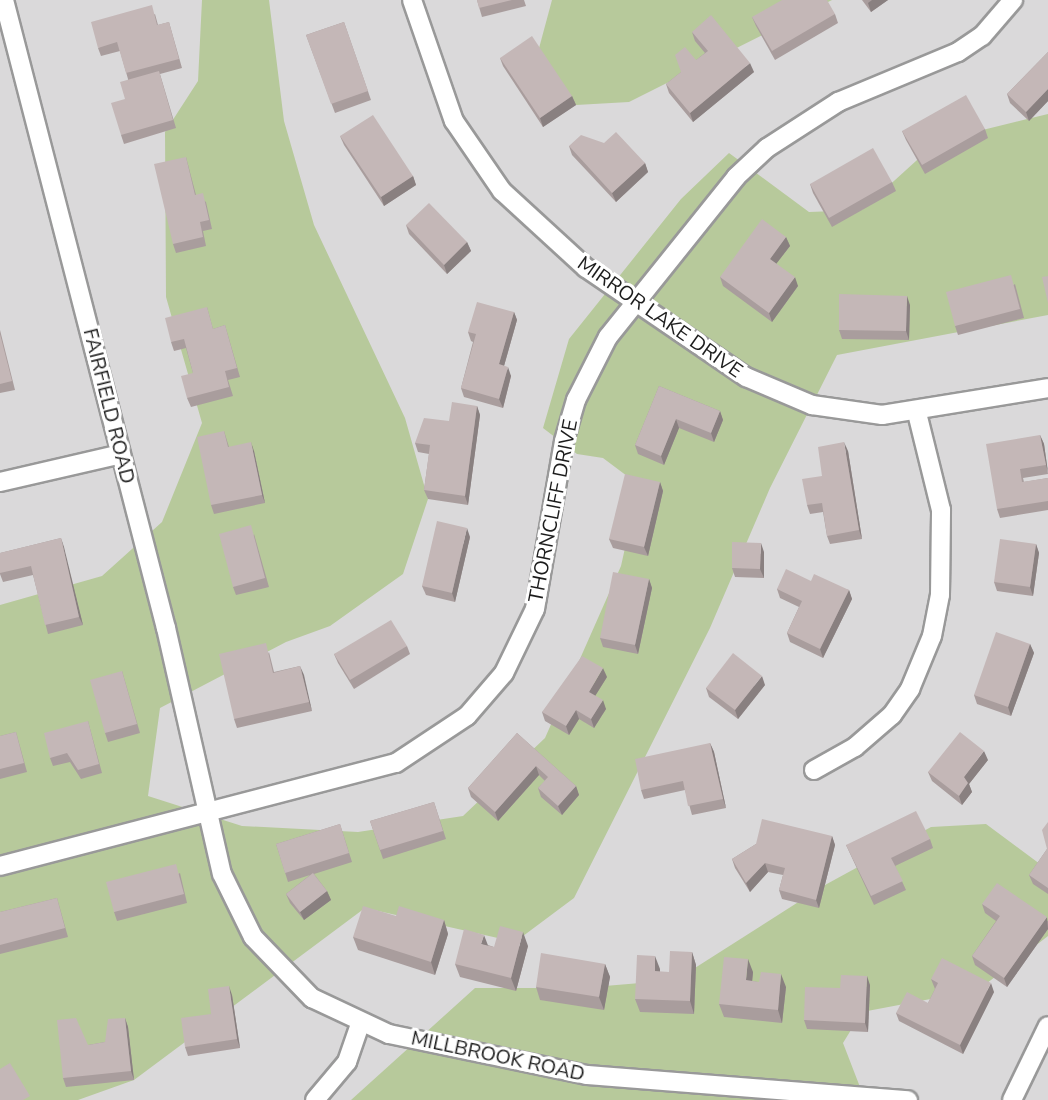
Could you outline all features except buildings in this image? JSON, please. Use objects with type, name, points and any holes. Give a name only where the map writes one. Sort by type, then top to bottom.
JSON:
[{"type":"street","name":"FAIRFIELD ROAD","points":[[4,0],[121,454],[208,814]]},
{"type":"street","name":"MIRROR LAKE DRIVE","points":[[412,0],[437,82],[477,157],[532,222],[635,302],[772,390],[853,413],[917,413],[1048,388]]},
{"type":"street","name":"THORNCLIFF DRIVE","points":[[0,866],[396,763],[445,734],[487,696],[535,609],[564,441],[576,400],[608,337],[635,302],[736,177],[767,148],[838,102],[958,52],[982,36],[1013,0]]},
{"type":"street","points":[[814,770],[855,747],[892,715],[910,689],[932,636],[940,595],[941,510],[935,468],[917,413]]},
{"type":"street","points":[[0,482],[121,454]]},
{"type":"street","name":"MILLBROOK ROAD","points":[[208,814],[222,874],[253,937],[312,998],[360,1025],[673,1093],[908,1100]]},
{"type":"street","points":[[315,1100],[347,1062],[360,1025]]},
{"type":"street","points":[[1012,1100],[1048,1026]]},
{"type":"shaded area","points":[[0,0],[1048,0],[1048,1100],[0,1100]]},
{"type":"green space","points":[[202,0],[269,0],[284,121],[314,225],[405,418],[428,499],[403,574],[330,626],[286,642],[160,708],[148,796],[242,826],[358,832],[463,816],[545,738],[621,566],[639,485],[603,458],[577,454],[543,428],[569,339],[681,199],[729,153],[809,212],[862,210],[938,141],[1048,114],[1048,315],[837,355],[770,488],[710,628],[574,898],[515,942],[365,908],[134,1080],[78,1100],[0,1100],[0,605],[102,576],[162,522],[202,423],[166,297],[165,132],[198,81]]},
{"type":"green space","points":[[552,0],[832,0],[629,102],[576,105],[531,78]]},
{"type":"green space","points":[[986,824],[1048,870],[1048,936],[978,990],[862,1012],[843,1043],[865,1100],[351,1100],[475,988],[581,988],[676,980],[825,885],[931,827]]}]
